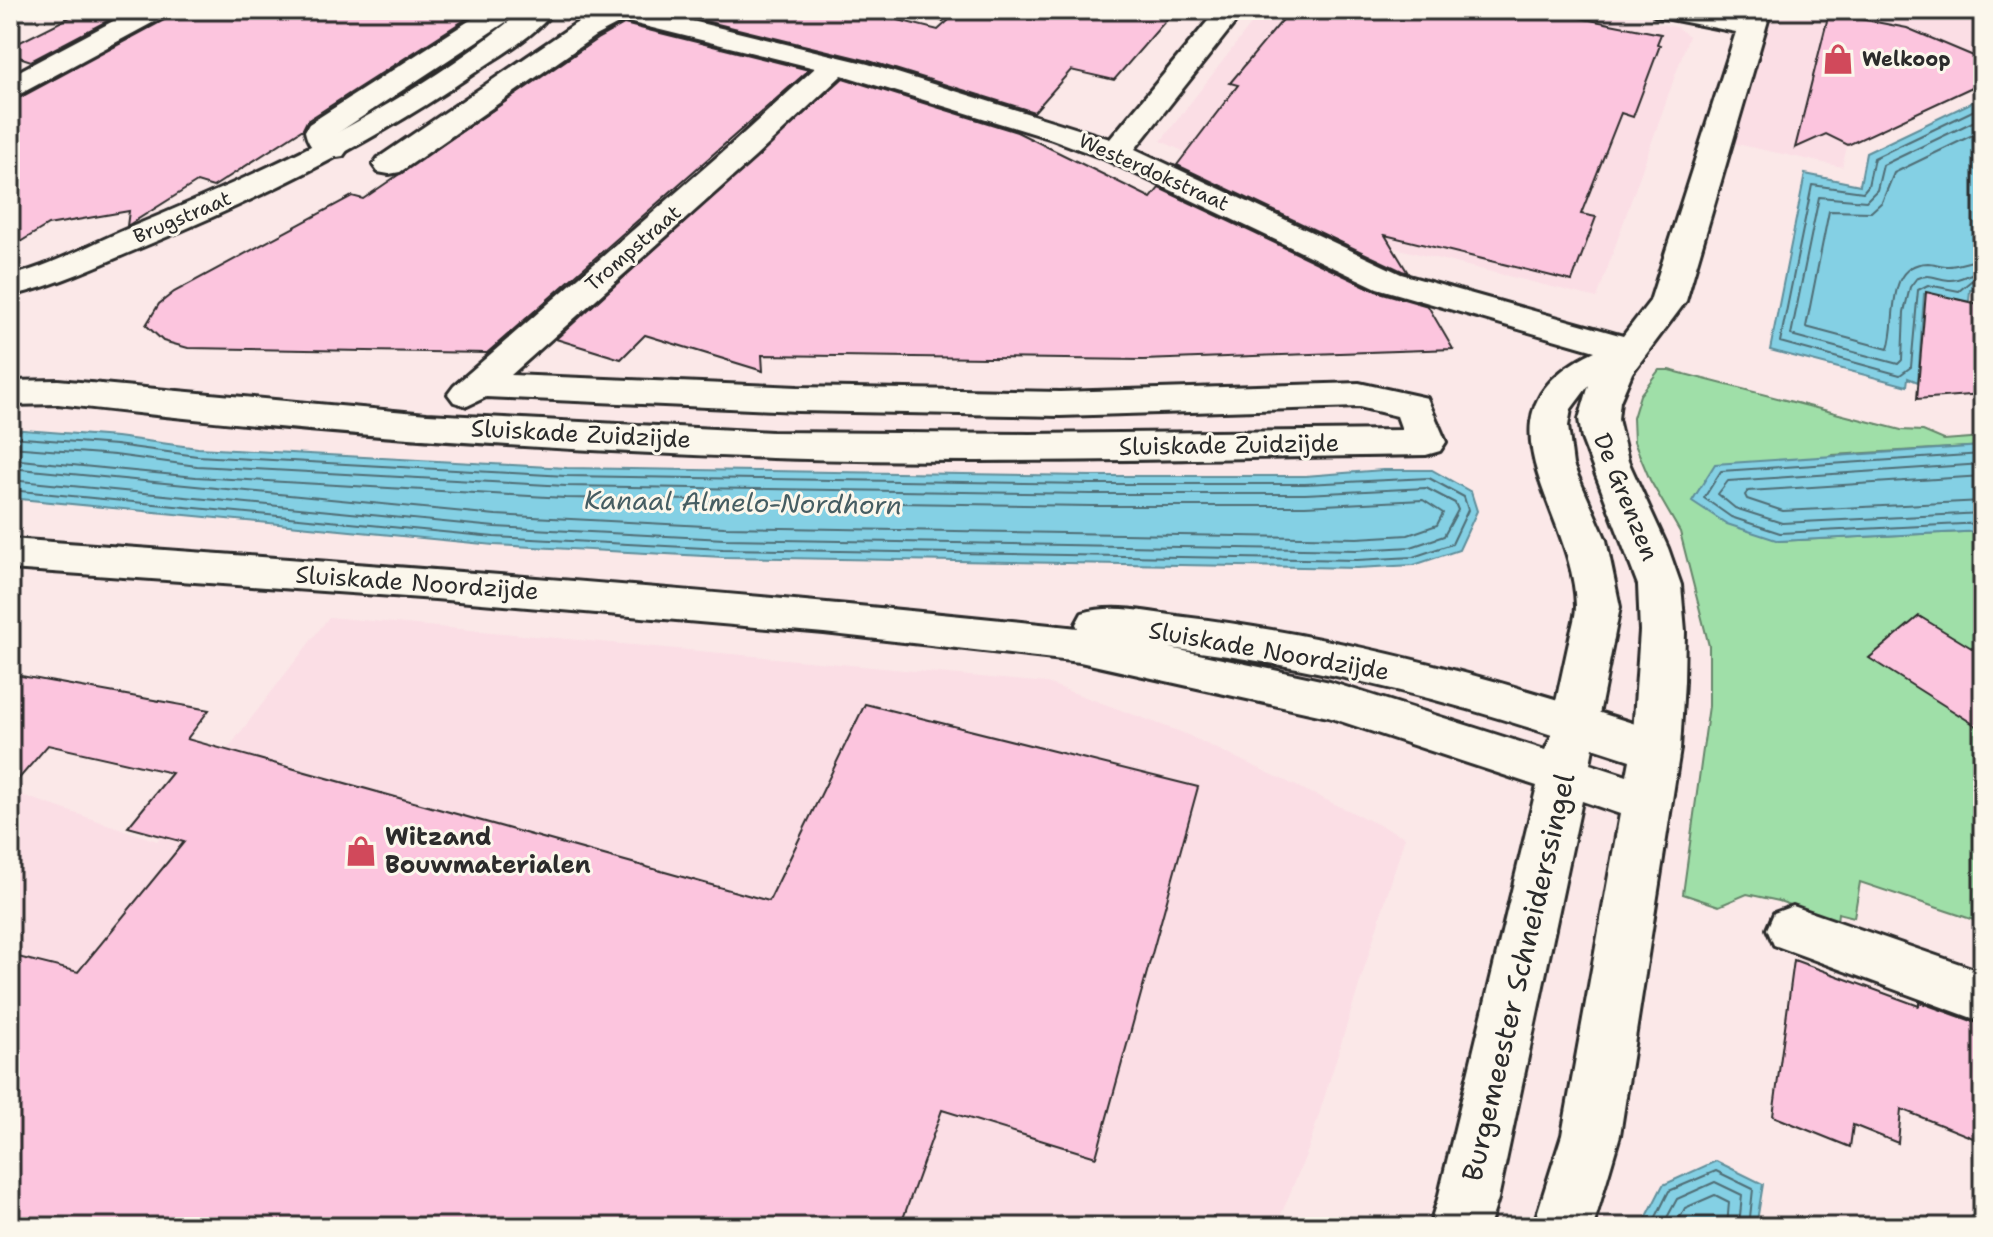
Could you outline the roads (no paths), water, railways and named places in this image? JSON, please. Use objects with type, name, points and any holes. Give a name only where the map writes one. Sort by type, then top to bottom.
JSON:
[{"type":"street","points":[[10,88],[155,10]]},
{"type":"street","name":"Brugstraat","points":[[17,291],[332,149],[322,140],[320,131],[509,22],[540,10]]},
{"type":"street","name":"Brugstraat","points":[[509,22],[566,10]]},
{"type":"street","points":[[1116,152],[1231,10]]},
{"type":"street","points":[[1665,10],[1755,18]]},
{"type":"street","points":[[389,165],[585,30],[623,11]]},
{"type":"street","name":"Westerdokstraat","points":[[623,11],[835,65],[1063,132],[1116,152],[1389,281],[1629,349]]},
{"type":"street","name":"De Grenzen","points":[[1656,749],[1661,614],[1656,569],[1602,447],[1597,424],[1601,402],[1612,375],[1629,349],[1654,324],[1668,301],[1755,18]]},
{"type":"street","name":"Trompstraat","points":[[427,426],[744,150],[835,65]]},
{"type":"street","name":"De Grenzen","points":[[1570,750],[1598,607],[1585,540],[1553,465],[1549,426],[1552,409],[1569,382],[1581,372],[1629,349]]},
{"type":"street","name":"Sluiskade Zuidzijde","points":[[10,367],[44,379],[58,392]]},
{"type":"street","name":"Sluiskade Zuidzijde","points":[[10,393],[58,392],[148,403],[427,426],[772,445],[1030,447],[1426,442],[1413,407],[1359,395],[1060,404],[798,399],[477,385]]},
{"type":"street","name":"Sluiskade Noordzijde","points":[[10,554],[435,584],[824,617],[1080,645],[1570,750],[1656,749]]},
{"type":"street","points":[[1563,1227],[1591,1135],[1656,749]]},
{"type":"street","name":"Sluiskade Noordzijde","points":[[1570,750],[1646,802]]},
{"type":"street","name":"Burgemeester Schneiderssingel","points":[[1459,1227],[1570,750]]},
{"type":"street","points":[[1793,929],[1983,997]]},
{"type":"water","points":[[1983,97],[1983,290],[1970,290],[1969,302],[1924,294],[1918,382],[1908,378],[1907,386],[1770,350],[1805,174],[1860,185],[1866,153]]},
{"type":"water","name":"Kanaal Almelo-Nordhorn","points":[[10,429],[117,437],[198,448],[567,468],[1091,476],[1305,476],[1432,470],[1471,492],[1477,511],[1459,550],[1414,565],[1357,568],[723,557],[494,545],[10,498]]},
{"type":"water","points":[[1983,446],[1983,531],[1779,541],[1727,524],[1692,501],[1715,464]]},
{"type":"water","points":[[1716,1161],[1763,1184],[1756,1227],[1642,1226],[1663,1185]]},
{"type":"place","name":"Welkoop","points":[[1838,59]]},
{"type":"place","name":"Witzand Bouwmaterialen","points":[[361,851]]}]
